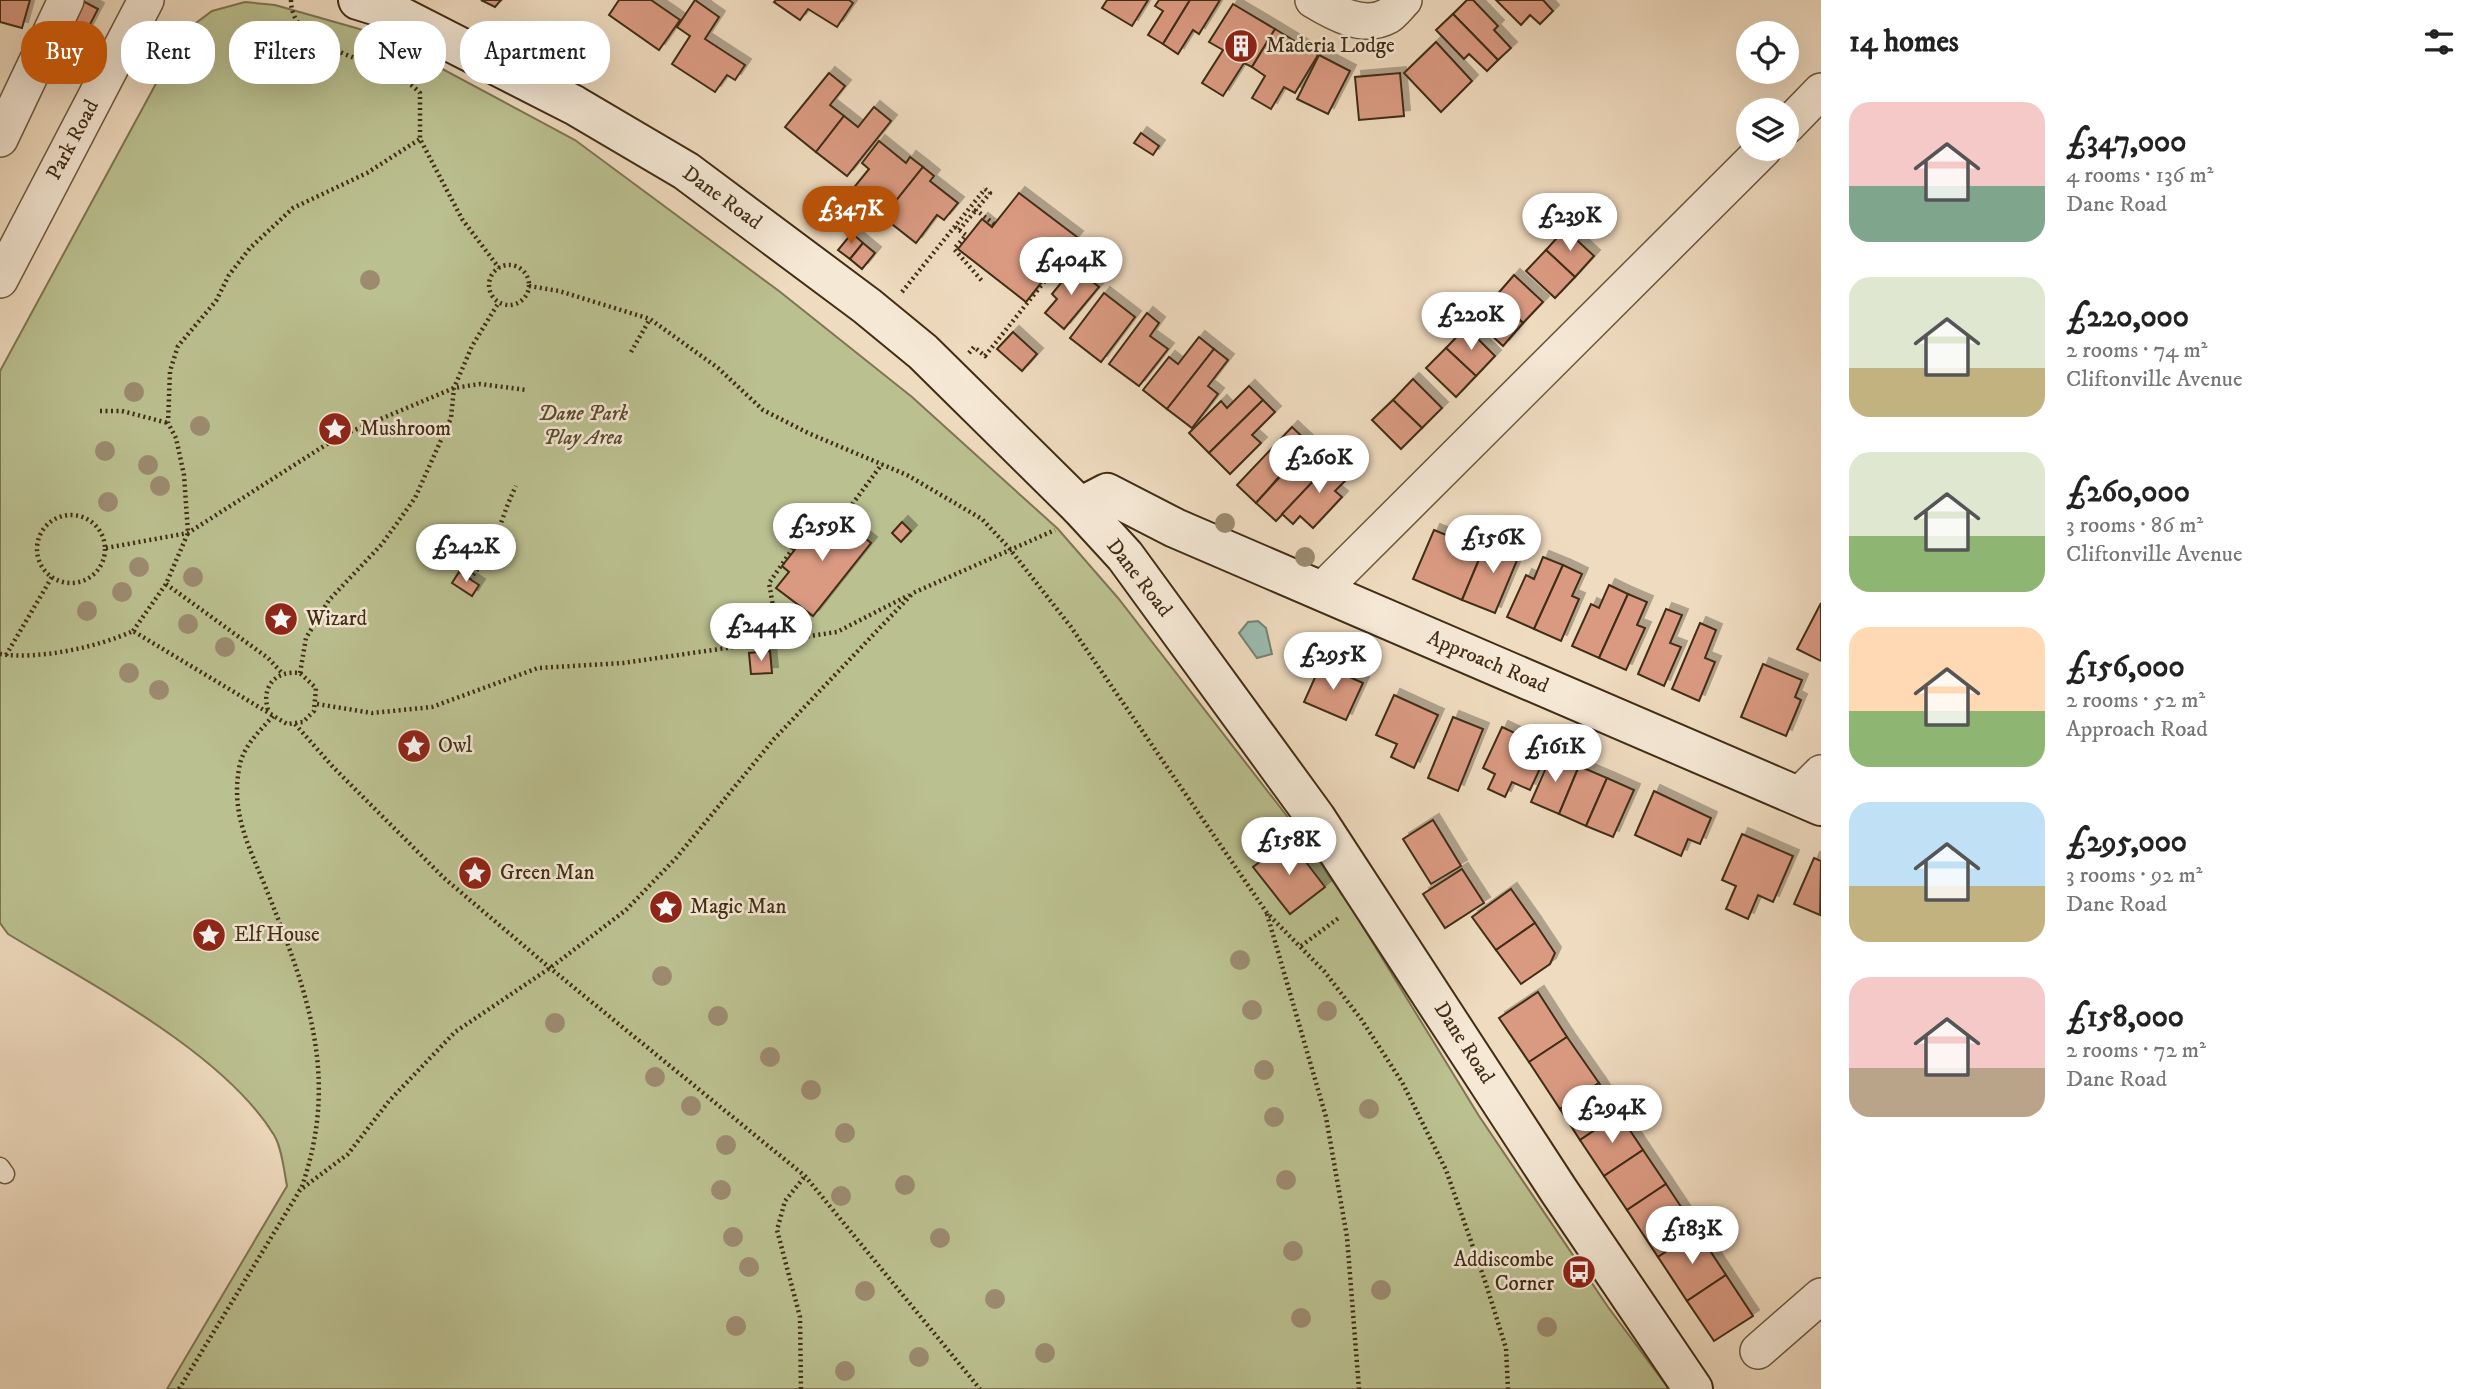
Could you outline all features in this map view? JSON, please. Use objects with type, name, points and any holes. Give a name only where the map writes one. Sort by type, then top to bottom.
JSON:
[{"type":"street","points":[[0,139],[66,0]]},
{"type":"street","name":"Park Road","points":[[0,279],[146,0]]},
{"type":"street","name":"Dane Road","points":[[358,0],[384,8],[562,99],[686,171],[923,352],[1080,507],[1125,556],[1316,818],[1559,1191],[1693,1389]]},
{"type":"street","points":[[1313,0],[1341,17],[1364,20],[1387,17],[1404,0]]},
{"type":"street","points":[[1799,114],[1821,92]]},
{"type":"street","points":[[1322,590],[1752,161]]},
{"type":"street","name":"Approach Road","points":[[1080,507],[1107,493],[1175,528],[1813,792]]},
{"type":"street","points":[[1758,1351],[1821,1296]]},
{"type":"path","points":[[291,0],[291,10],[306,34],[332,49],[409,80],[420,93],[420,139],[462,219],[499,268]]},
{"type":"path","points":[[3,654],[67,650],[112,641],[134,631],[166,584],[188,533],[184,475],[176,438],[168,422],[170,371],[178,346],[216,301],[229,275],[250,248],[293,208],[367,173],[420,139]]},
{"type":"path","points":[[901,293],[990,193],[985,188],[957,229]]},
{"type":"path","points":[[975,210],[994,224]]},
{"type":"path","points":[[957,229],[966,235],[954,249],[983,282]]},
{"type":"path","points":[[499,268],[517,267],[526,275],[529,286],[528,293],[518,303],[499,302]]},
{"type":"path","points":[[499,268],[489,285],[499,302]]},
{"type":"path","points":[[975,348],[985,356],[1052,272],[1050,271]]},
{"type":"path","points":[[529,286],[559,291],[650,318],[719,368],[763,410],[808,433],[907,475],[982,519],[1009,548],[1071,627],[1267,913],[1301,946],[1354,1009],[1388,1061],[1446,1170],[1506,1348],[1508,1389]]},
{"type":"path","points":[[300,673],[306,638],[329,600],[382,544],[415,498],[451,418],[454,388],[471,346],[499,302]]},
{"type":"path","points":[[631,352],[650,318]]},
{"type":"path","points":[[106,548],[188,533],[338,437],[454,388],[480,384],[527,390]]},
{"type":"path","points":[[100,411],[122,411],[168,422]]},
{"type":"path","points":[[779,641],[769,583],[821,508],[845,514],[882,464]]},
{"type":"path","points":[[469,579],[487,560],[494,546],[500,518],[516,486]]},
{"type":"path","points":[[317,704],[372,713],[432,708],[538,668],[623,663],[837,632],[1009,548],[1058,529],[1080,507]]},
{"type":"path","points":[[77,514],[88,519],[103,536],[106,548],[100,568],[83,581],[62,582],[52,578],[38,559],[39,536],[54,519],[77,514]]},
{"type":"path","points":[[3,654],[52,578]]},
{"type":"path","points":[[166,584],[268,658],[282,673]]},
{"type":"path","points":[[300,1189],[348,1154],[389,1101],[455,1032],[550,968],[626,910],[676,858],[774,739],[913,593]]},
{"type":"path","points":[[134,631],[268,710],[279,721],[295,724],[309,717],[317,704],[316,688],[300,673],[282,673],[269,684],[265,692],[268,710]]},
{"type":"path","points":[[179,1389],[300,1189],[310,1161],[321,1104],[316,1036],[290,949],[239,824],[239,769],[245,749],[273,716]]},
{"type":"path","points":[[295,724],[332,767],[444,878],[550,968],[805,1175],[980,1389]]},
{"type":"path","points":[[1301,946],[1352,909],[1365,890]]},
{"type":"path","points":[[1267,913],[1326,1117],[1347,1237],[1359,1389]]},
{"type":"path","points":[[801,1389],[800,1317],[777,1230],[785,1201],[805,1175]]},
{"type":"green space","name":"Dane Park Play Area","points":[[245,2],[275,5],[331,21],[229,21],[229,84],[340,84],[340,23],[354,27],[354,84],[446,84],[446,71],[460,78],[460,84],[470,84],[575,140],[779,291],[912,397],[1058,529],[1118,598],[1290,820],[1352,909],[1479,1116],[1608,1307],[1669,1389],[167,1389],[287,1186],[277,1140],[251,1105],[222,1076],[153,1022],[8,934],[0,923],[0,371],[156,84],[215,84],[215,21],[199,21],[212,11]]},
{"type":"shaded area","points":[[1258,621],[1266,628],[1272,654],[1257,658],[1239,633],[1248,622]]},
{"type":"building","points":[[0,0],[30,0],[21,28],[0,22]]},
{"type":"building","points":[[81,0],[98,9],[92,21],[70,21]]},
{"type":"building","points":[[481,0],[501,0],[495,7]]},
{"type":"building","points":[[619,0],[651,0],[680,20],[659,50],[609,15]]},
{"type":"building","points":[[695,0],[719,17],[705,39],[745,65],[735,80],[727,75],[715,92],[672,64],[690,36],[677,27]]},
{"type":"building","points":[[849,0],[853,3],[837,27],[808,9],[800,20],[774,2]]},
{"type":"building","points":[[1107,0],[1148,0],[1132,26],[1102,8]]},
{"type":"building","points":[[1159,0],[1190,0],[1163,44],[1148,35],[1163,11],[1155,6]]},
{"type":"building","points":[[1190,0],[1220,0],[1199,34],[1193,30],[1178,54],[1163,44]]},
{"type":"building","points":[[1467,0],[1473,0],[1498,26],[1494,30],[1511,48],[1498,60],[1453,14]]},
{"type":"building","points":[[1496,0],[1543,0],[1553,11],[1540,24],[1530,15],[1521,25]]},
{"type":"building","name":"Maderia Lodge","points":[[1233,4],[1275,29],[1252,67],[1244,63],[1223,96],[1202,83],[1223,50],[1209,42]]},
{"type":"building","points":[[1453,14],[1498,60],[1487,71],[1469,54],[1464,59],[1436,30]]},
{"type":"building","points":[[1275,29],[1318,55],[1295,93],[1284,87],[1271,109],[1252,98],[1265,76],[1252,67]]},
{"type":"building","points":[[1436,42],[1472,81],[1441,112],[1404,73]]},
{"type":"building","points":[[1319,55],[1350,71],[1328,114],[1297,99]]},
{"type":"building","points":[[829,73],[845,86],[830,105],[844,116],[816,152],[785,127]]},
{"type":"building","points":[[1400,73],[1404,116],[1359,120],[1355,77]]},
{"type":"building","points":[[874,107],[891,121],[847,176],[816,152],[844,116],[858,127]]},
{"type":"building","points":[[1141,133],[1159,146],[1153,155],[1134,143]]},
{"type":"building","points":[[879,141],[906,163],[910,157],[923,167],[883,217],[851,191],[869,169],[862,163]]},
{"type":"building","points":[[923,167],[934,176],[930,181],[958,203],[944,220],[937,215],[916,243],[883,217]]},
{"type":"building","points":[[1019,193],[1077,237],[1026,302],[958,249],[982,219],[992,227]]},
{"type":"building","points":[[1565,229],[1594,256],[1575,277],[1546,250]]},
{"type":"building","points":[[852,233],[863,243],[850,259],[838,250]]},
{"type":"building","points":[[863,243],[875,253],[862,269],[850,259]]},
{"type":"building","points":[[1546,250],[1575,277],[1555,298],[1526,271]]},
{"type":"building","points":[[1074,267],[1099,287],[1064,329],[1045,313],[1057,299],[1052,294]]},
{"type":"building","points":[[1514,275],[1543,302],[1523,323],[1495,297]]},
{"type":"building","points":[[1104,293],[1135,317],[1101,362],[1070,338]]},
{"type":"building","points":[[1495,297],[1523,323],[1503,346],[1474,319]]},
{"type":"building","points":[[1147,313],[1159,323],[1150,336],[1168,349],[1139,386],[1109,364]]},
{"type":"building","points":[[1466,327],[1495,356],[1476,376],[1446,348]]},
{"type":"building","points":[[1013,332],[1037,354],[1022,371],[997,349]]},
{"type":"building","points":[[1199,337],[1214,349],[1167,409],[1143,390],[1169,357],[1178,364]]},
{"type":"building","points":[[1446,348],[1476,376],[1456,397],[1426,368]]},
{"type":"building","points":[[1214,349],[1228,360],[1208,386],[1218,394],[1192,428],[1167,409]]},
{"type":"building","points":[[1413,379],[1442,408],[1422,428],[1393,400]]},
{"type":"building","points":[[1249,386],[1263,400],[1209,453],[1189,433],[1221,401],[1227,408]]},
{"type":"building","points":[[1263,400],[1275,412],[1252,435],[1261,443],[1230,474],[1209,453]]},
{"type":"building","points":[[1393,400],[1422,428],[1401,449],[1372,420]]},
{"type":"building","points":[[1292,427],[1309,443],[1256,503],[1237,485]]},
{"type":"building","points":[[1318,455],[1329,465],[1276,521],[1256,503],[1288,468],[1297,477]]},
{"type":"building","points":[[1335,458],[1352,474],[1335,491],[1342,497],[1313,528],[1300,516],[1293,524],[1282,514]]},
{"type":"building","points":[[834,513],[871,543],[813,616],[776,588],[789,572],[782,566],[819,519],[825,524]]},
{"type":"building","points":[[902,522],[911,531],[901,542],[892,533]]},
{"type":"building","points":[[1434,530],[1483,550],[1462,600],[1413,579]]},
{"type":"building","points":[[1499,536],[1523,546],[1495,613],[1462,600],[1483,550],[1492,554]]},
{"type":"building","points":[[1543,557],[1563,565],[1534,629],[1507,617],[1526,575],[1534,579]]},
{"type":"building","points":[[1563,565],[1582,574],[1572,596],[1579,599],[1561,641],[1534,629]]},
{"type":"building","points":[[459,572],[479,585],[472,596],[452,583]]},
{"type":"building","points":[[1609,585],[1628,594],[1599,658],[1572,646],[1591,604],[1599,608]]},
{"type":"building","points":[[1628,594],[1647,602],[1637,625],[1645,628],[1626,670],[1599,658]]},
{"type":"building","points":[[1821,603],[1821,661],[1797,649]]},
{"type":"building","points":[[1666,609],[1682,615],[1670,643],[1681,647],[1664,686],[1638,674]]},
{"type":"building","points":[[1700,623],[1716,630],[1705,658],[1715,662],[1699,701],[1672,689]]},
{"type":"building","points":[[770,651],[772,673],[751,674],[749,653]]},
{"type":"building","points":[[1321,664],[1363,683],[1346,720],[1304,702]]},
{"type":"building","points":[[1763,664],[1802,680],[1795,697],[1801,700],[1786,736],[1741,717]]},
{"type":"building","points":[[1394,695],[1438,715],[1414,768],[1391,757],[1397,744],[1376,735]]},
{"type":"building","points":[[1453,717],[1483,729],[1458,791],[1428,778]]},
{"type":"building","points":[[1502,727],[1549,749],[1530,790],[1512,782],[1505,797],[1488,789],[1495,774],[1483,768]]},
{"type":"building","points":[[1552,754],[1579,766],[1559,814],[1531,802]]},
{"type":"building","points":[[1579,766],[1607,778],[1586,826],[1559,814]]},
{"type":"building","points":[[1607,778],[1634,790],[1613,837],[1586,826]]},
{"type":"building","points":[[1654,791],[1711,818],[1700,844],[1688,839],[1681,856],[1635,835]]},
{"type":"building","points":[[1433,820],[1461,866],[1431,884],[1403,839]]},
{"type":"building","points":[[1742,834],[1793,856],[1773,902],[1758,895],[1748,919],[1726,909],[1736,886],[1722,880]]},
{"type":"building","points":[[1289,840],[1325,887],[1290,914],[1253,867]]},
{"type":"building","points":[[1814,858],[1821,861],[1820,915],[1794,904]]},
{"type":"building","points":[[1462,869],[1484,903],[1445,928],[1423,894]]},
{"type":"building","points":[[1511,889],[1535,923],[1496,950],[1472,917]]},
{"type":"building","points":[[1535,923],[1555,953],[1550,964],[1521,984],[1496,950]]},
{"type":"building","points":[[1538,992],[1567,1037],[1529,1062],[1499,1018]]},
{"type":"building","points":[[1567,1037],[1599,1083],[1560,1109],[1529,1062]]},
{"type":"building","points":[[1599,1083],[1619,1114],[1580,1140],[1560,1109]]},
{"type":"building","points":[[1619,1114],[1643,1150],[1604,1176],[1580,1140]]},
{"type":"building","points":[[1643,1150],[1666,1184],[1627,1210],[1604,1176]]},
{"type":"building","points":[[1666,1184],[1697,1231],[1658,1257],[1627,1210]]},
{"type":"building","points":[[1697,1231],[1726,1275],[1687,1301],[1658,1257]]},
{"type":"building","points":[[1726,1275],[1753,1316],[1714,1341],[1687,1301]]},
{"type":"place","name":"Maderia Lodge","points":[[1241,46]]},
{"type":"place","name":"Mushroom","points":[[335,429]]},
{"type":"place","name":"Wizard","points":[[281,619]]},
{"type":"place","name":"Owl","points":[[414,746]]},
{"type":"place","name":"Green Man","points":[[475,873]]},
{"type":"place","name":"Magic Man","points":[[666,907]]},
{"type":"place","name":"Elf House","points":[[209,935]]},
{"type":"place","name":"Addiscombe Corner","points":[[1579,1272]]}]
